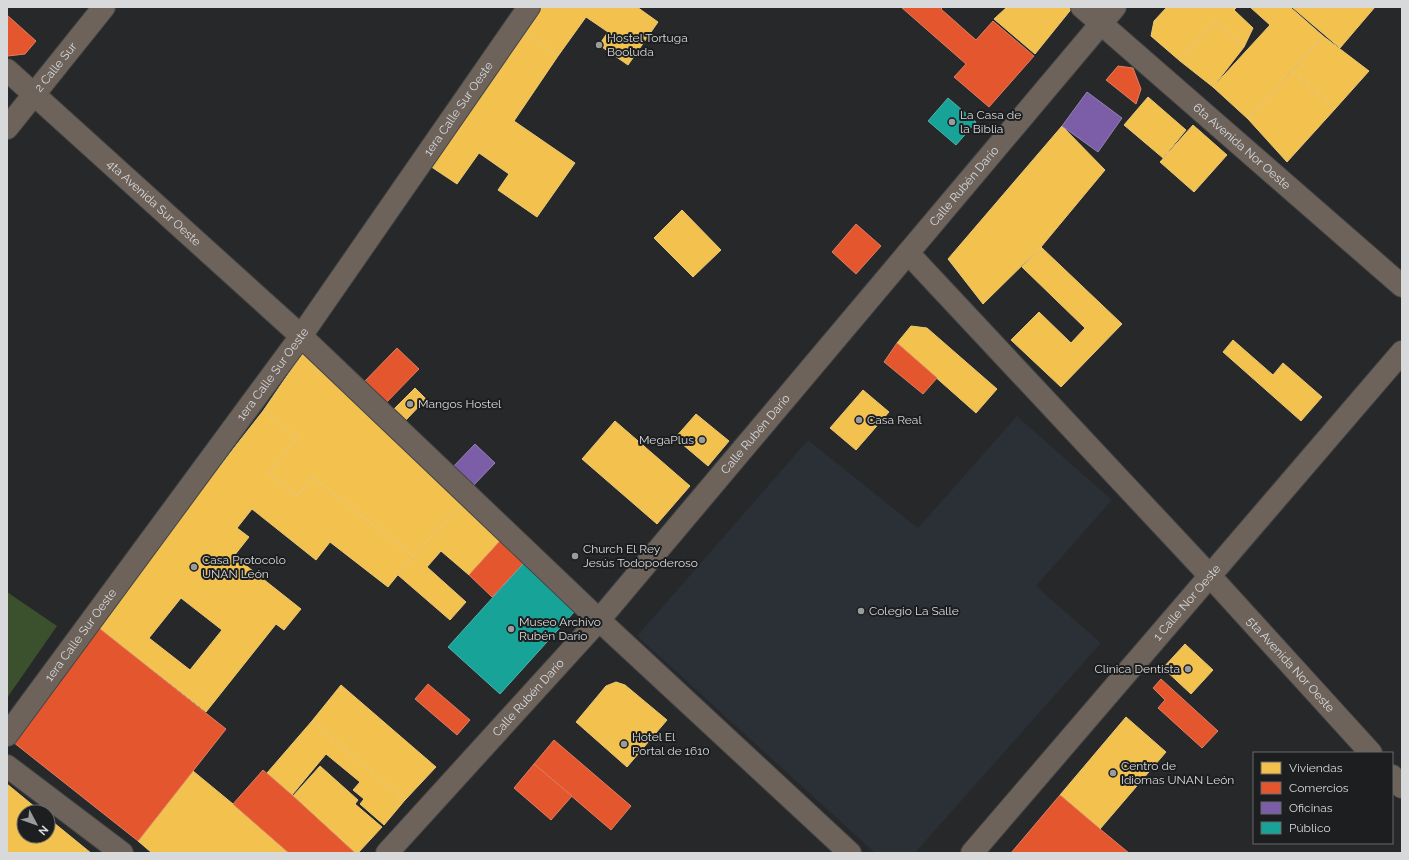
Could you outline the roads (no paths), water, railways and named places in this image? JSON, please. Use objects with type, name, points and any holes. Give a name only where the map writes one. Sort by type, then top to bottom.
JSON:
[{"type":"street","name":"2 Calle Sur","points":[[7,128],[104,7]]},
{"type":"street","name":"1era Calle Sur Oeste","points":[[7,735],[301,336],[529,7]]},
{"type":"street","name":"6ta Avenida Nor Oeste","points":[[1082,7],[1108,15],[1402,286]]},
{"type":"street","name":"Calle Rubén Darío","points":[[387,853],[599,620],[1108,15]]},
{"type":"street","name":"4ta Avenida Sur Oeste","points":[[7,70],[301,336],[599,620],[850,853]]},
{"type":"street","name":"5ta Avenida Nor Oeste","points":[[908,253],[1210,576],[1370,752]]},
{"type":"street","name":"1 Calle Nor Oeste","points":[[972,853],[1402,352]]},
{"type":"street","points":[[7,766],[122,853]]},
{"type":"street","points":[[1393,777],[1402,787]]},
{"type":"place","name":"Hostel Tortuga Booluda","points":[[599,45]]},
{"type":"place","name":"La Casa de la Biblia","points":[[952,122]]},
{"type":"place","name":"Mangos Hostel","points":[[410,404]]},
{"type":"place","name":"Casa Real","points":[[859,420]]},
{"type":"place","name":"MegaPlus","points":[[702,440]]},
{"type":"place","name":"Church El Rey Jesús Todopoderoso","points":[[575,556]]},
{"type":"place","name":"Casa Protocolo UNAN León","points":[[194,567]]},
{"type":"place","name":"Colegio La Salle","points":[[861,611]]},
{"type":"place","name":"Museo Archivo Rubén Darío","points":[[511,629]]},
{"type":"place","name":"Clínica Dentista","points":[[1188,669]]},
{"type":"place","name":"Hotel El Portal de 1610","points":[[624,744]]},
{"type":"place","name":"Centro de Idiomas UNAN León","points":[[1113,773]]}]
